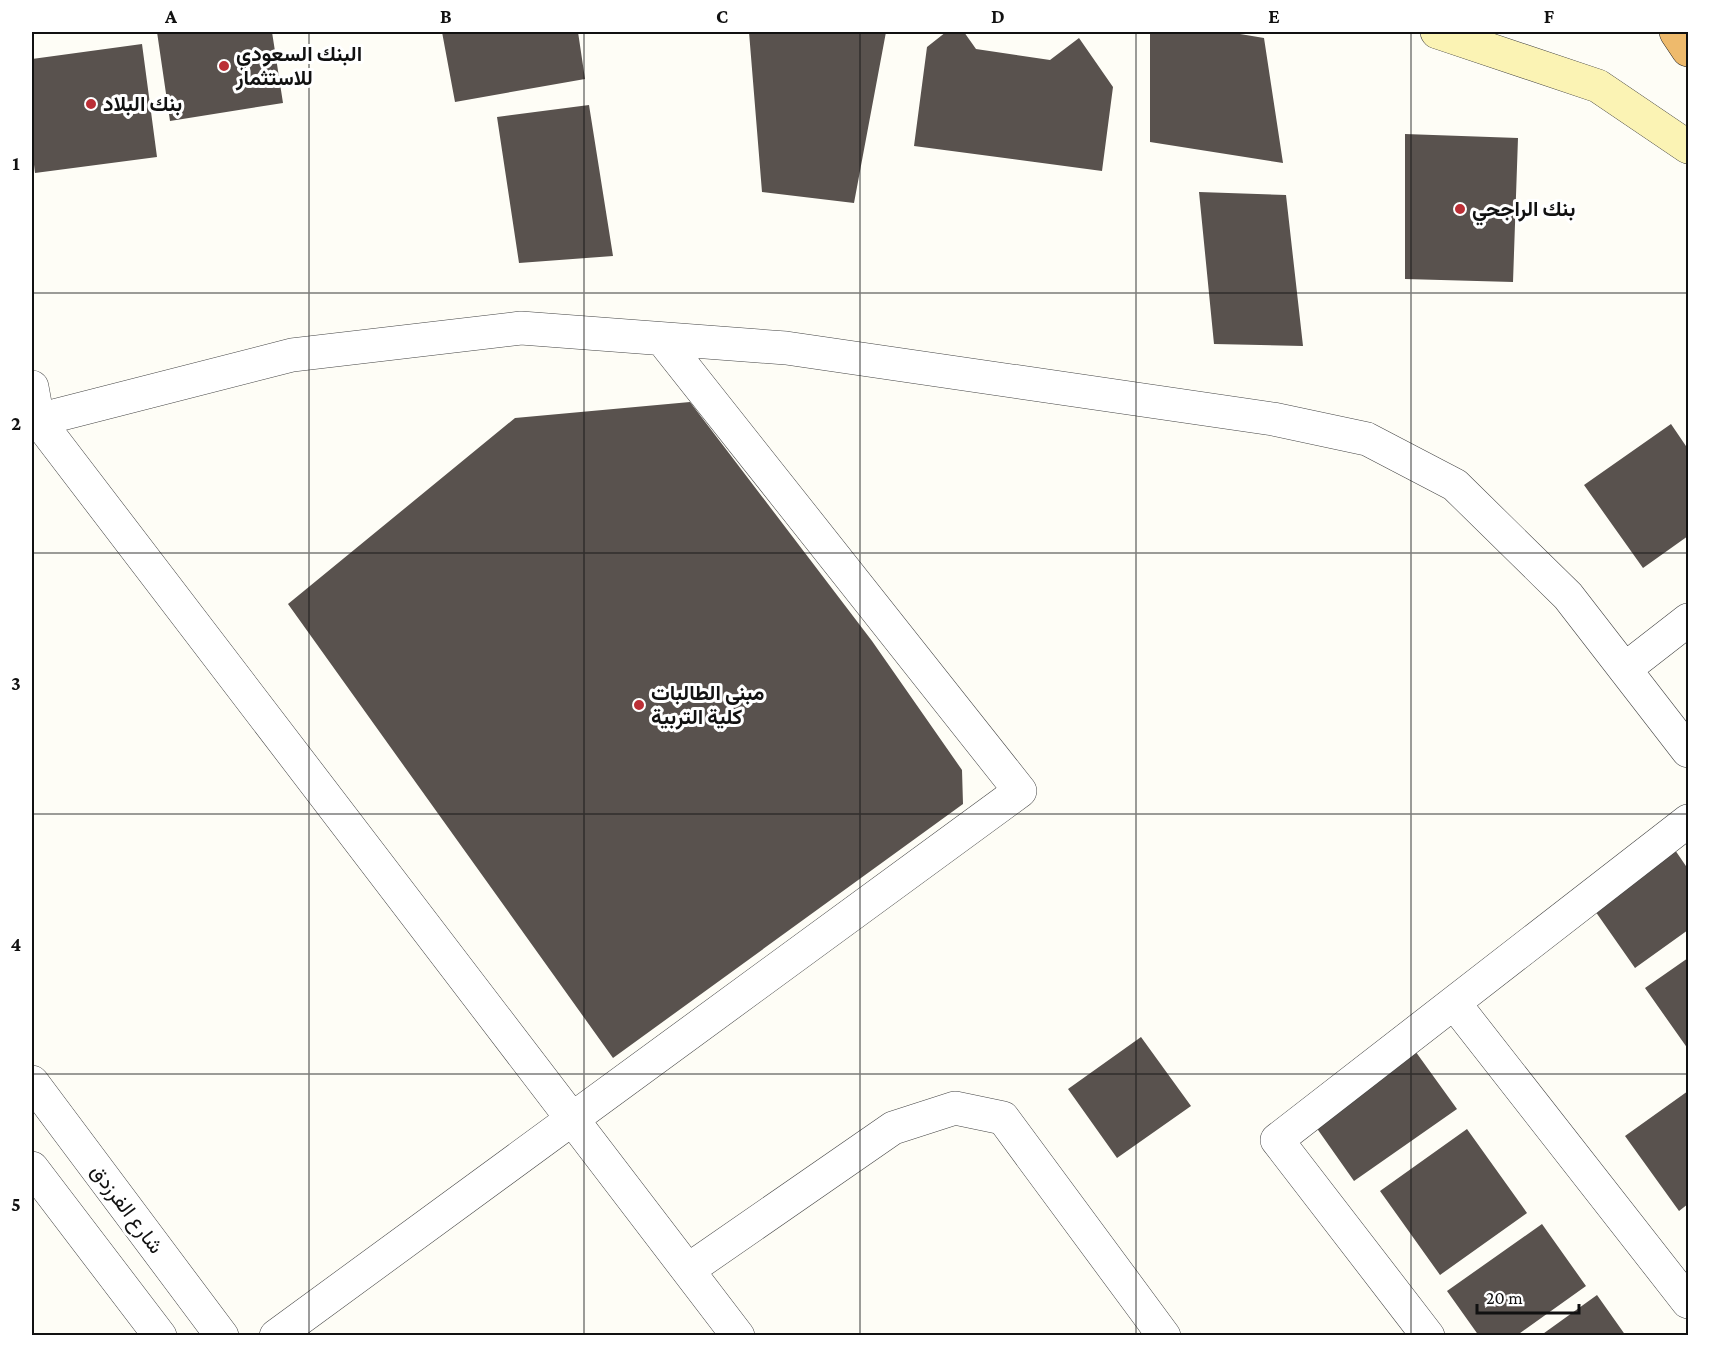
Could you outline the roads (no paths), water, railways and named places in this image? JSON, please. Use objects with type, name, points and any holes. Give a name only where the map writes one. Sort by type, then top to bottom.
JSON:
[{"type":"highway","points":[[1676,32],[1689,50]]},
{"type":"main road","points":[[1437,32],[1598,86],[1689,147]]},
{"type":"street","points":[[35,418],[292,355],[521,328],[786,348],[1273,419],[1367,439],[1455,485],[1568,596],[1689,751]]},
{"type":"street","points":[[276,1335],[1020,791],[662,339]]},
{"type":"street","points":[[32,387],[35,418],[738,1335]]},
{"type":"street","points":[[1625,669],[1689,620]]},
{"type":"street","points":[[1428,1335],[1277,1140],[1689,821]]},
{"type":"street","points":[[1454,1003],[1689,1302]]},
{"type":"street","name":"شارع الفرزدق","points":[[32,1082],[222,1335]]},
{"type":"street","points":[[688,1270],[893,1128],[955,1108],[1004,1118],[1164,1335]]},
{"type":"street","points":[[32,1168],[160,1335]]},
{"type":"place","name":"البنك السعودي للاستثمار","points":[[224,66]]},
{"type":"place","name":"بنك البلاد","points":[[91,104]]},
{"type":"place","name":"بنك الراجحي","points":[[1460,209]]},
{"type":"place","name":"مبنى الطالبات كلية التربية","points":[[639,705]]}]
